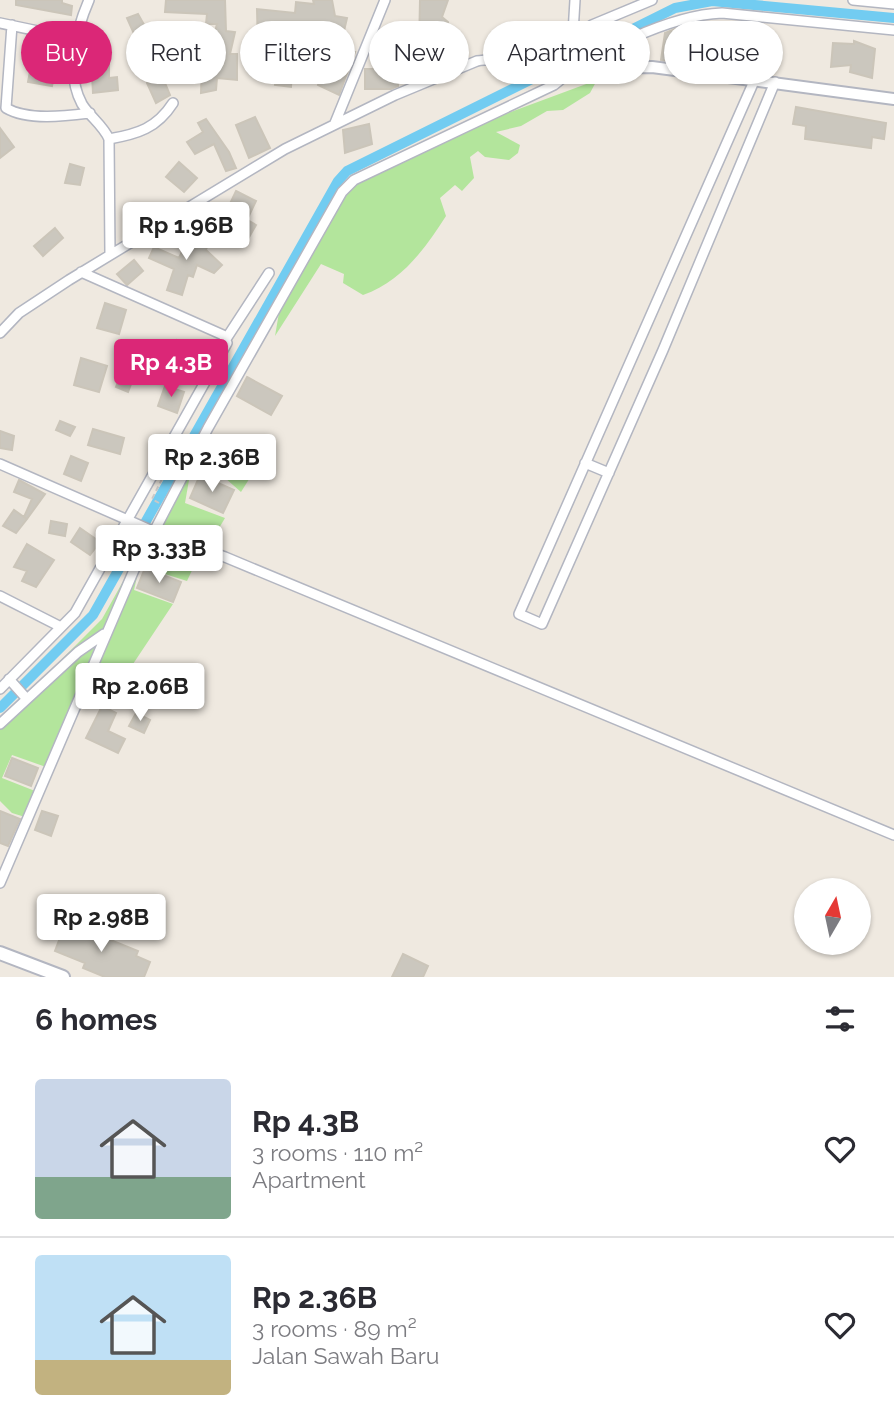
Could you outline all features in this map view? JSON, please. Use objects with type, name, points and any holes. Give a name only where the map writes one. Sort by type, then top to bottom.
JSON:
[{"type":"main road","points":[[0,953],[63,977]]},
{"type":"street","points":[[82,21],[89,0]]},
{"type":"street","points":[[335,123],[385,0]]},
{"type":"street","points":[[575,0],[575,21]]},
{"type":"street","points":[[600,21],[652,0]]},
{"type":"street","points":[[853,0],[894,4]]},
{"type":"street","points":[[650,29],[696,14],[722,13],[894,30]]},
{"type":"street","points":[[0,23],[21,27]]},
{"type":"street","points":[[12,25],[6,108],[15,112],[57,116],[90,113]]},
{"type":"street","points":[[0,333],[19,313],[81,272],[285,149],[335,123],[483,60]]},
{"type":"street","points":[[783,83],[894,99]]},
{"type":"street","points":[[76,84],[83,106],[109,139],[110,254]]},
{"type":"street","points":[[0,883],[151,530],[342,192],[365,172],[555,84]]},
{"type":"street","points":[[753,84],[519,614],[542,624],[774,84]]},
{"type":"street","points":[[109,139],[148,130],[161,121],[173,103]]},
{"type":"street","points":[[81,272],[226,339]]},
{"type":"street","points":[[0,689],[11,681],[75,613],[218,364],[226,347],[226,339],[269,273]]},
{"type":"street","points":[[586,463],[609,473]]},
{"type":"street","points":[[0,464],[151,530],[225,557],[894,835]]},
{"type":"street","points":[[0,596],[61,627]]},
{"type":"street","points":[[0,724],[25,696],[78,652],[106,634]]},
{"type":"street","points":[[11,681],[25,696]]},
{"type":"path","points":[[152,499],[162,505]]},
{"type":"green space","points":[[586,84],[595,84],[590,93],[563,110],[547,111],[521,126],[496,132],[520,145],[518,153],[509,160],[485,157],[478,151],[470,157],[474,178],[462,191],[455,185],[440,198],[446,216],[421,252],[389,282],[363,295],[343,283],[344,274],[321,264],[275,336],[281,301],[347,187],[473,126]]},
{"type":"green space","points":[[203,447],[208,457],[213,454],[238,466],[243,455],[261,460],[241,492],[225,478],[202,472],[189,480],[185,503],[225,518],[206,550],[202,549],[187,581],[140,566]]},
{"type":"green space","points":[[126,576],[46,767],[12,755],[2,778],[35,791],[25,817],[12,813],[0,801],[0,721],[102,619]]},
{"type":"green space","points":[[137,577],[134,590],[173,604],[123,679],[164,697],[150,706],[126,693],[102,694],[90,684],[133,578]]},
{"type":"building","points":[[16,0],[62,0],[62,3],[72,6],[71,15],[16,5]]},
{"type":"building","points":[[166,0],[225,0],[226,21],[206,21],[207,14],[165,12]]},
{"type":"building","points":[[313,0],[332,0],[335,16],[347,18],[346,21],[257,21],[257,9],[295,13],[296,2],[314,4]]},
{"type":"building","points":[[420,0],[448,0],[442,17],[447,21],[420,21]]},
{"type":"building","points":[[138,14],[142,21],[128,21],[127,18]]},
{"type":"building","points":[[226,31],[235,32],[230,54],[237,54],[237,80],[226,79]]},
{"type":"building","points":[[664,40],[664,60],[661,60]]},
{"type":"building","points":[[854,41],[875,49],[872,78],[850,72],[851,65],[831,67],[833,43],[854,44]]},
{"type":"building","points":[[365,69],[369,69],[369,84],[398,86],[391,89],[365,89]]},
{"type":"building","points":[[117,77],[118,90],[93,93],[92,84],[112,84],[112,78]]},
{"type":"building","points":[[147,84],[165,84],[170,95],[156,103]]},
{"type":"building","points":[[201,84],[216,84],[216,90],[201,93]]},
{"type":"building","points":[[275,84],[291,84],[291,87]]},
{"type":"building","points":[[318,84],[343,84],[339,95]]},
{"type":"building","points":[[796,107],[886,123],[884,139],[872,137],[871,148],[805,139],[806,126],[793,124]]},
{"type":"building","points":[[255,117],[270,148],[249,158],[236,125]]},
{"type":"building","points":[[206,119],[229,152],[236,168],[226,171],[214,144],[195,154],[187,142],[203,132],[198,123]]},
{"type":"building","points":[[369,124],[372,144],[345,153],[343,130]]},
{"type":"building","points":[[0,128],[14,147],[0,158]]},
{"type":"building","points":[[179,162],[197,178],[184,192],[166,177]]},
{"type":"building","points":[[70,164],[84,168],[80,185],[65,183]]},
{"type":"building","points":[[236,191],[256,201],[247,220],[227,210]]},
{"type":"building","points":[[244,218],[256,225],[244,246],[232,239]]},
{"type":"building","points":[[55,228],[63,238],[43,256],[34,246]]},
{"type":"building","points":[[189,236],[209,241],[206,250],[222,265],[214,273],[197,265],[193,277],[188,275],[182,295],[167,290],[174,269],[149,258],[154,247],[179,258]]},
{"type":"building","points":[[134,260],[143,271],[127,285],[117,274]]},
{"type":"building","points":[[105,303],[126,310],[119,334],[97,328]]},
{"type":"building","points":[[177,340],[195,344],[190,364],[172,360]]},
{"type":"building","points":[[81,358],[107,366],[99,392],[74,385]]},
{"type":"building","points":[[121,374],[133,379],[128,392],[116,387]]},
{"type":"building","points":[[247,377],[282,396],[271,415],[237,396]]},
{"type":"building","points":[[165,386],[184,392],[177,413],[158,406]]},
{"type":"building","points":[[60,421],[75,427],[70,436],[56,430]]},
{"type":"building","points":[[93,429],[124,438],[120,454],[88,445]]},
{"type":"building","points":[[0,431],[14,436],[12,450],[0,448]]},
{"type":"building","points":[[71,456],[88,463],[81,481],[64,474]]},
{"type":"building","points":[[200,475],[234,490],[223,513],[190,498]]},
{"type":"building","points":[[19,480],[45,494],[16,533],[3,526],[14,510],[24,517],[32,499],[14,492]]},
{"type":"building","points":[[51,521],[67,524],[65,536],[49,533]]},
{"type":"building","points":[[80,528],[100,542],[90,555],[71,542]]},
{"type":"building","points":[[27,544],[54,560],[36,587],[22,581],[27,571],[14,567]]},
{"type":"building","points":[[145,568],[181,582],[173,602],[137,588]]},
{"type":"building","points":[[102,706],[116,713],[108,731],[125,739],[118,753],[86,738]]},
{"type":"building","points":[[136,713],[150,720],[144,733],[129,726]]},
{"type":"building","points":[[12,758],[38,768],[31,786],[5,776]]},
{"type":"building","points":[[0,811],[20,819],[8,846],[0,843]]},
{"type":"building","points":[[42,811],[58,816],[51,836],[35,830]]},
{"type":"building","points":[[66,922],[138,951],[136,956],[150,962],[144,977],[105,977],[83,968],[85,963],[55,951]]},
{"type":"building","points":[[403,954],[428,966],[423,977],[392,977]]},
{"type":"waterway","points":[[0,708],[93,615],[338,181],[347,171],[675,8],[712,1],[894,18]]}]
